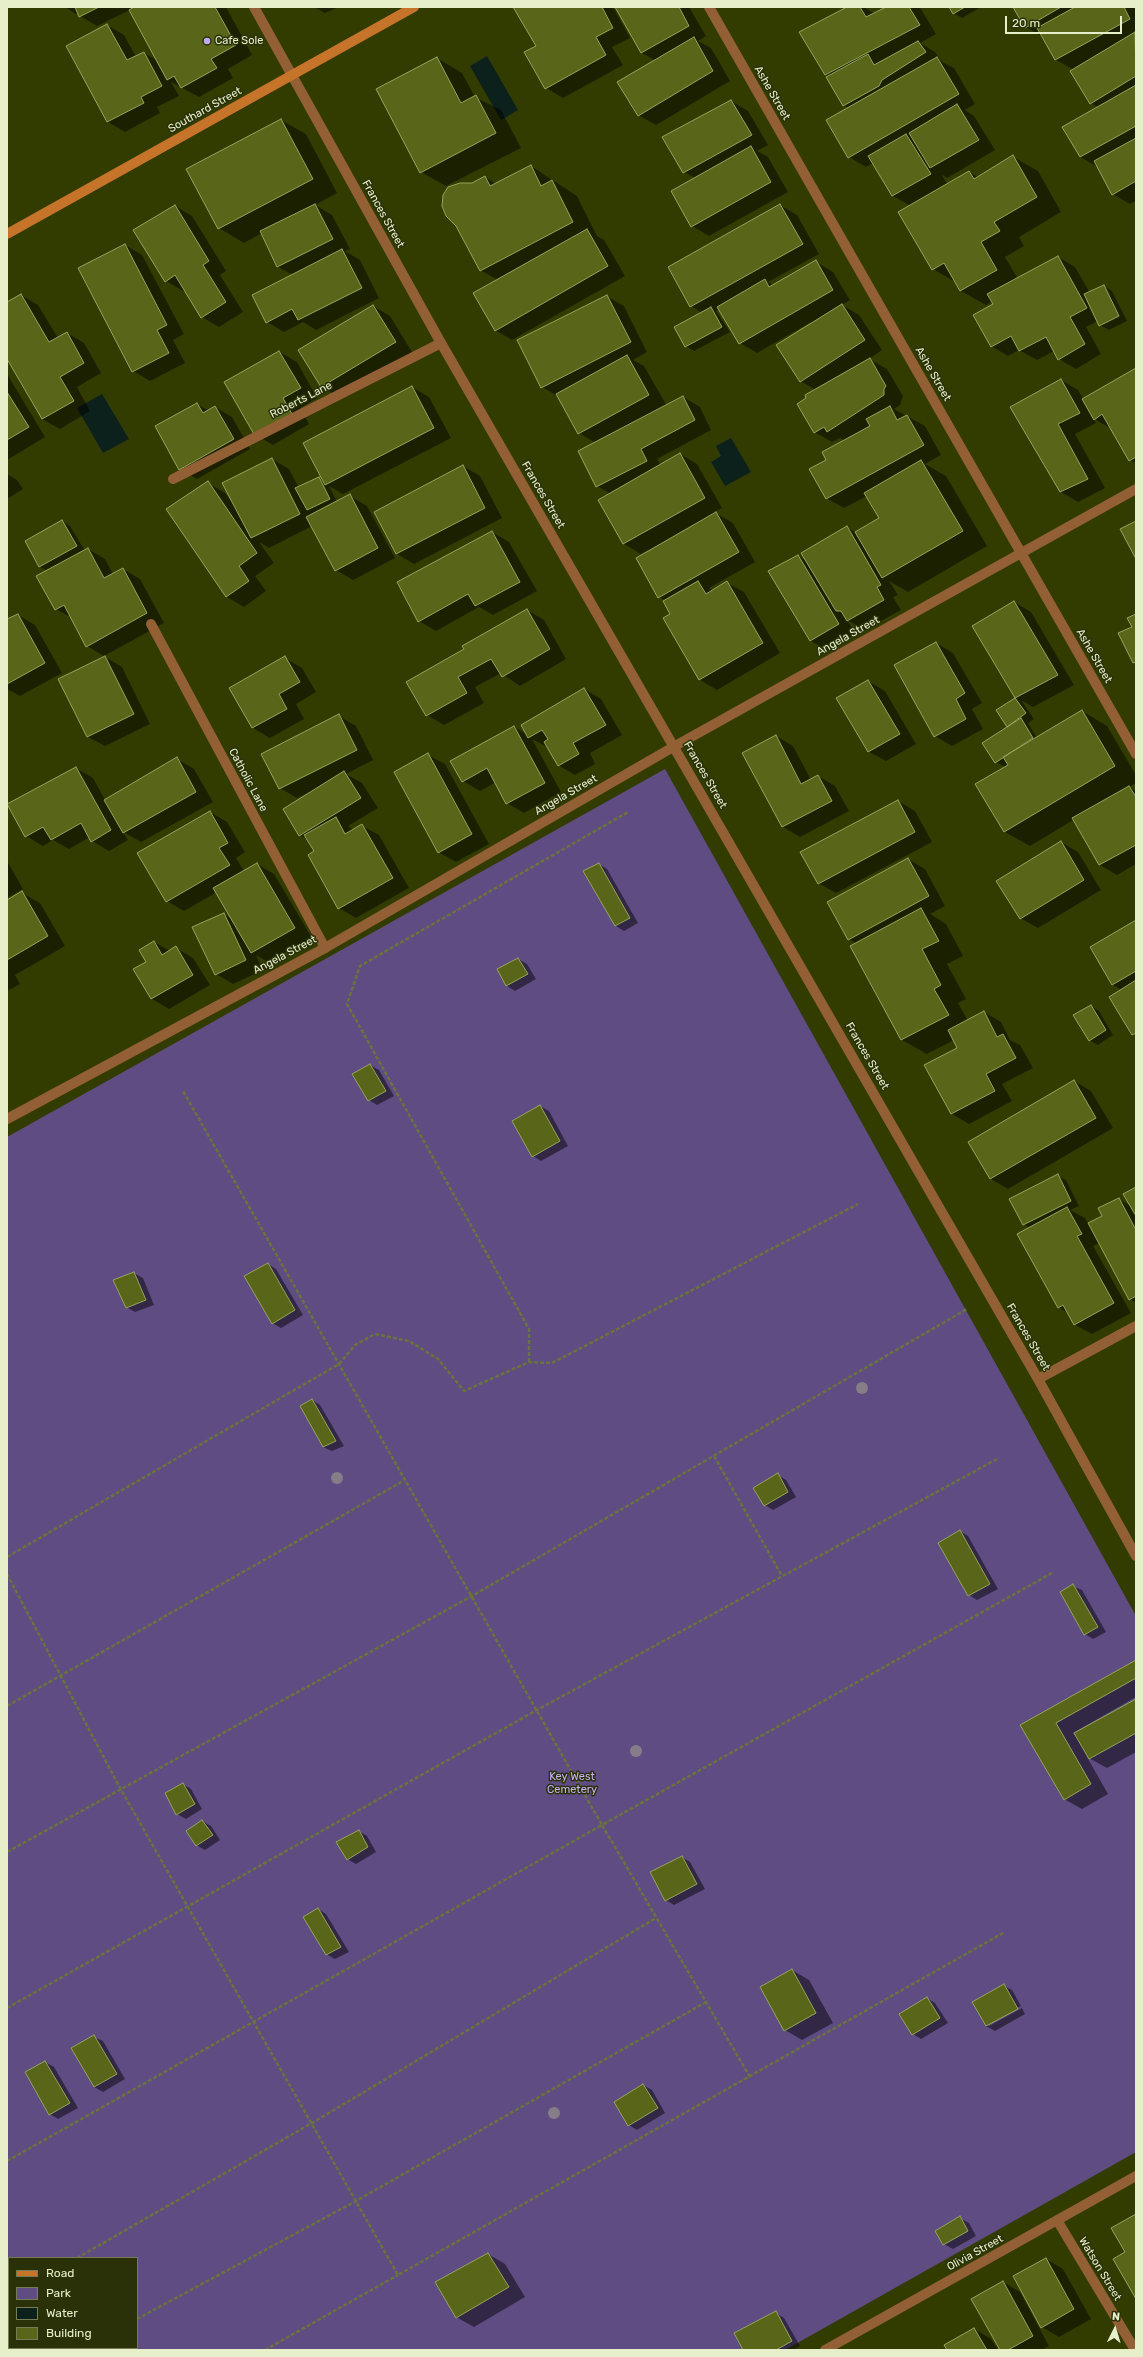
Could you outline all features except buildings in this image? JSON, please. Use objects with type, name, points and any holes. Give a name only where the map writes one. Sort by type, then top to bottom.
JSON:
[{"type":"street","name":"Frances Street","points":[[254,7],[441,343],[675,746],[1038,1379],[1136,1556]]},
{"type":"street","name":"Southard Street","points":[[7,234],[414,7]]},
{"type":"street","name":"Ashe Street","points":[[710,7],[1136,754]]},
{"type":"street","name":"Roberts Lane","points":[[173,479],[441,343]]},
{"type":"street","name":"Angela Street","points":[[7,1119],[325,948],[675,746],[1136,489]]},
{"type":"street","name":"Catholic Lane","points":[[151,624],[325,948]]},
{"type":"street","points":[[1038,1379],[1136,1326]]},
{"type":"street","name":"Olivia Street","points":[[825,2350],[1136,2176]]},
{"type":"street","name":"Watson Street","points":[[1057,2220],[1135,2350]]},
{"type":"path","points":[[529,1362],[528,1329],[346,1004],[360,966],[628,812]]},
{"type":"path","points":[[183,1091],[656,1918],[750,2076]]},
{"type":"path","points":[[7,1557],[339,1364],[355,1345],[375,1334],[409,1341],[438,1359],[464,1391],[529,1362],[552,1363],[858,1204]]},
{"type":"path","points":[[7,1852],[120,1788],[472,1596],[990,1296]]},
{"type":"path","points":[[714,1456],[782,1576]]},
{"type":"path","points":[[7,2008],[188,1908],[537,1710],[999,1458]]},
{"type":"path","points":[[7,1706],[405,1480]]},
{"type":"path","points":[[7,2161],[602,1824],[1052,1573]]},
{"type":"path","points":[[7,1574],[120,1788],[398,2275]]},
{"type":"path","points":[[79,2257],[312,2123],[656,1918]]},
{"type":"path","points":[[266,2350],[1003,1933]]},
{"type":"path","points":[[138,2318],[356,2201],[706,2002]]},
{"type":"green space","name":"Key West Cemetery","points":[[665,769],[1136,1616],[1136,2152],[785,2350],[7,2350],[7,1137]]},
{"type":"water","points":[[487,56],[518,110],[501,120],[470,66]]},
{"type":"water","points":[[102,394],[129,439],[103,453],[77,408]]},
{"type":"water","points":[[731,438],[751,472],[725,486],[711,462],[721,456],[716,446]]},
{"type":"place","name":"Cafe Sole","points":[[207,41]]}]
